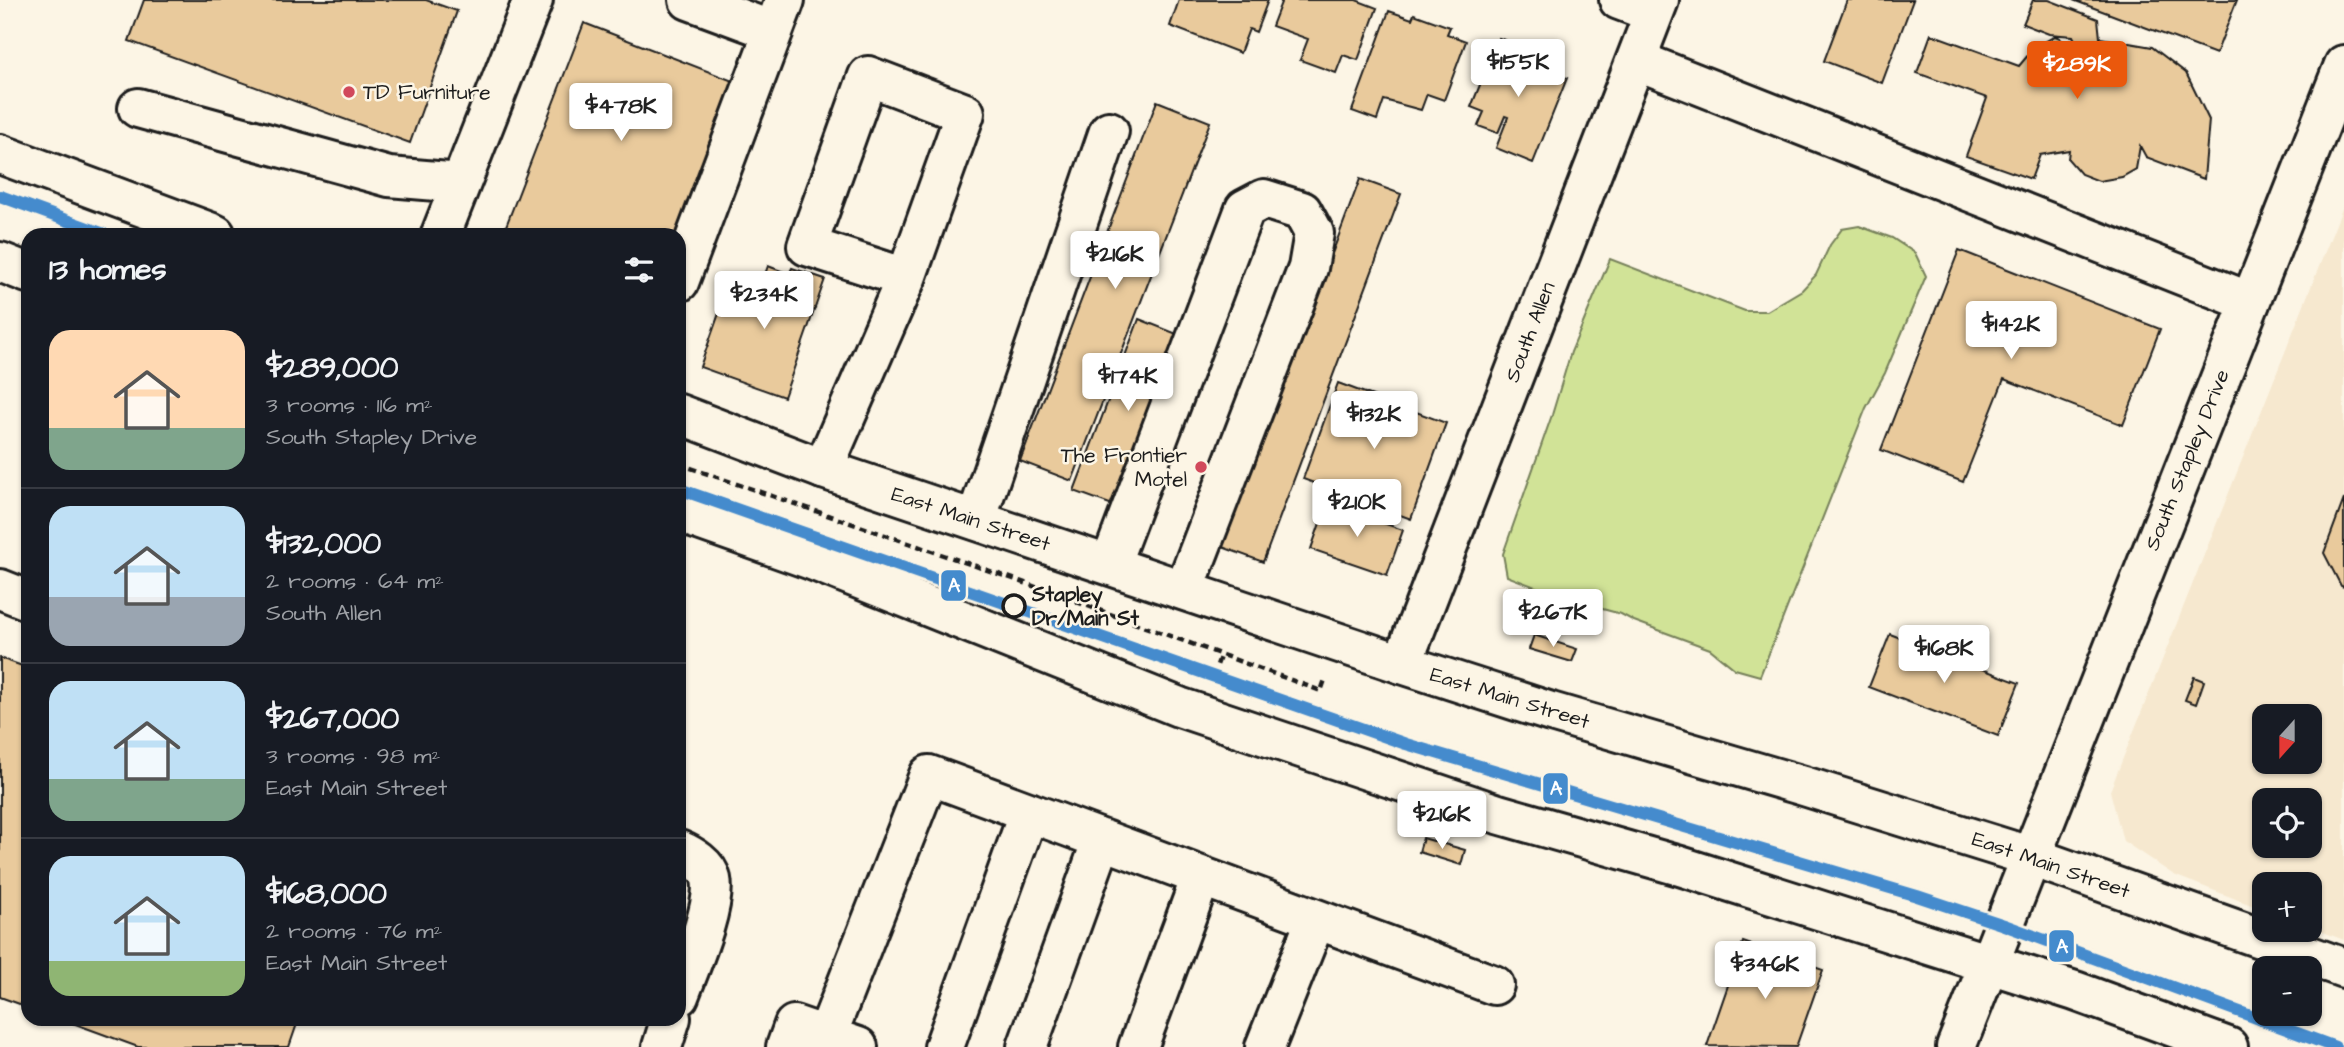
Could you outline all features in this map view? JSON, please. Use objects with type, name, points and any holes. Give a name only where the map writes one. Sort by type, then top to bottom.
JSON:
[{"type":"main road","points":[[443,228],[533,0]]},
{"type":"main road","points":[[686,263],[779,16],[689,0]]},
{"type":"main road","name":"South Allen","points":[[1402,664],[1636,60],[1644,4]]},
{"type":"main road","points":[[1636,60],[2250,302]]},
{"type":"main road","name":"South Stapley Drive","points":[[1956,1047],[2344,65]]},
{"type":"main road","points":[[823,469],[906,278],[965,113],[868,76],[807,246],[906,278]]},
{"type":"main road","points":[[138,108],[389,177],[461,183]]},
{"type":"main road","points":[[976,520],[1109,131]]},
{"type":"main road","points":[[0,153],[199,228]]},
{"type":"main road","points":[[1110,565],[1245,209],[1264,199],[1302,211],[1314,233],[1308,268],[1184,590]]},
{"type":"main road","points":[[0,262],[21,270]]},
{"type":"main road","name":"East Main Street","points":[[686,417],[823,469],[1402,664],[1551,712],[1804,786],[2032,857],[2344,968]]},
{"type":"main road","points":[[686,515],[812,560],[1132,690],[1335,761],[1499,814],[1680,866],[2075,991],[2228,1047]]},
{"type":"main road","points":[[0,589],[21,597]]},
{"type":"main road","points":[[786,1047],[794,1025],[843,1041],[929,775],[1494,985]]},
{"type":"main road","points":[[944,1047],[1029,813]]},
{"type":"main road","points":[[1027,1047],[1102,840]]},
{"type":"main road","points":[[686,853],[694,857],[711,876],[712,900],[686,976]]},
{"type":"main road","points":[[1138,1047],[1202,877]]},
{"type":"main road","points":[[1265,1047],[1316,919]]},
{"type":"main road","points":[[662,1047],[669,1026]]},
{"type":"path","points":[[686,466],[1022,582],[1321,691],[1328,671]]},
{"type":"path","points":[[1213,676],[1221,654]]},
{"type":"shaded area","points":[[2344,204],[2344,940],[2322,932],[2322,872],[2252,872],[2252,905],[2174,875],[2123,841],[2110,791]]},
{"type":"green space","points":[[1859,226],[1892,238],[1915,253],[1926,276],[1885,373],[1866,408],[1760,676],[1735,669],[1710,649],[1621,614],[1569,600],[1507,576],[1503,554],[1571,352],[1610,259],[1745,311],[1767,311],[1802,290],[1816,275],[1830,245],[1842,229]]},
{"type":"building","name":"TD Furniture","points":[[144,0],[426,0],[457,11],[410,143],[129,41]]},
{"type":"building","points":[[1179,0],[1268,0],[1256,32],[1249,29],[1240,53],[1170,26]]},
{"type":"building","points":[[1282,0],[1356,0],[1377,8],[1358,60],[1343,55],[1336,73],[1300,60],[1308,39],[1272,26]]},
{"type":"building","points":[[1847,0],[1913,0],[1882,83],[1824,61]]},
{"type":"building","points":[[2033,0],[2049,0],[2098,19],[2100,38],[2152,47],[2186,73],[2209,120],[2204,179],[2146,157],[2140,146],[2136,169],[2122,177],[2099,181],[2081,174],[2068,159],[2069,150],[2040,155],[2031,179],[1966,156],[1987,98],[1917,73],[1931,34],[2019,66],[2034,48],[2055,36],[2066,46],[2077,44],[2073,36],[2049,34],[2023,24]]},
{"type":"building","points":[[2073,0],[2237,0],[2216,54]]},
{"type":"building","points":[[1389,11],[1412,19],[1414,14],[1450,27],[1447,34],[1466,41],[1444,100],[1427,94],[1421,110],[1384,100],[1377,120],[1352,111]]},
{"type":"building","points":[[584,23],[738,83],[681,228],[505,228]]},
{"type":"building","points":[[1499,38],[1547,57],[1543,68],[1567,78],[1533,163],[1496,148],[1508,117],[1505,116],[1498,133],[1478,126],[1484,112],[1471,107]]},
{"type":"building","points":[[1157,101],[1210,122],[1072,481],[1020,461]]},
{"type":"building","points":[[1360,179],[1401,194],[1263,562],[1222,547]]},
{"type":"building","points":[[1959,250],[2160,329],[2123,425],[2004,379],[1963,482],[1881,450]]},
{"type":"building","points":[[768,266],[789,274],[792,268],[825,279],[784,397],[700,367],[728,288],[756,299]]},
{"type":"building","points":[[1139,319],[1182,336],[1118,507],[1074,491]]},
{"type":"building","points":[[1338,383],[1446,423],[1411,519],[1303,479]]},
{"type":"building","points":[[2344,499],[2344,587],[2324,553]]},
{"type":"building","points":[[1327,503],[1403,530],[1387,575],[1311,549]]},
{"type":"building","points":[[1890,634],[2019,683],[1998,736],[1869,687]]},
{"type":"building","points":[[1534,635],[1577,649],[1572,662],[1529,649]]},
{"type":"building","points":[[0,658],[21,666],[21,1004],[0,997]]},
{"type":"building","points":[[2194,677],[2204,681],[2196,704],[2185,700]]},
{"type":"building","points":[[1423,838],[1465,850],[1461,865],[1419,852]]},
{"type":"building","points":[[1743,942],[1823,970],[1796,1047],[1707,1046]]},
{"type":"building","points":[[81,1026],[296,1026],[289,1047],[138,1047]]},
{"type":"transit line","name":"A","points":[[0,196],[88,228]]},
{"type":"transit line","name":"A","points":[[686,491],[1406,744],[1917,896],[2004,925],[2335,1047]]},
{"type":"place","name":"TD Furniture","points":[[349,92]]},
{"type":"place","name":"The Frontier Motel","points":[[1201,467]]},
{"type":"place","name":"Stapley Dr/Main St","points":[[1014,606]]}]
